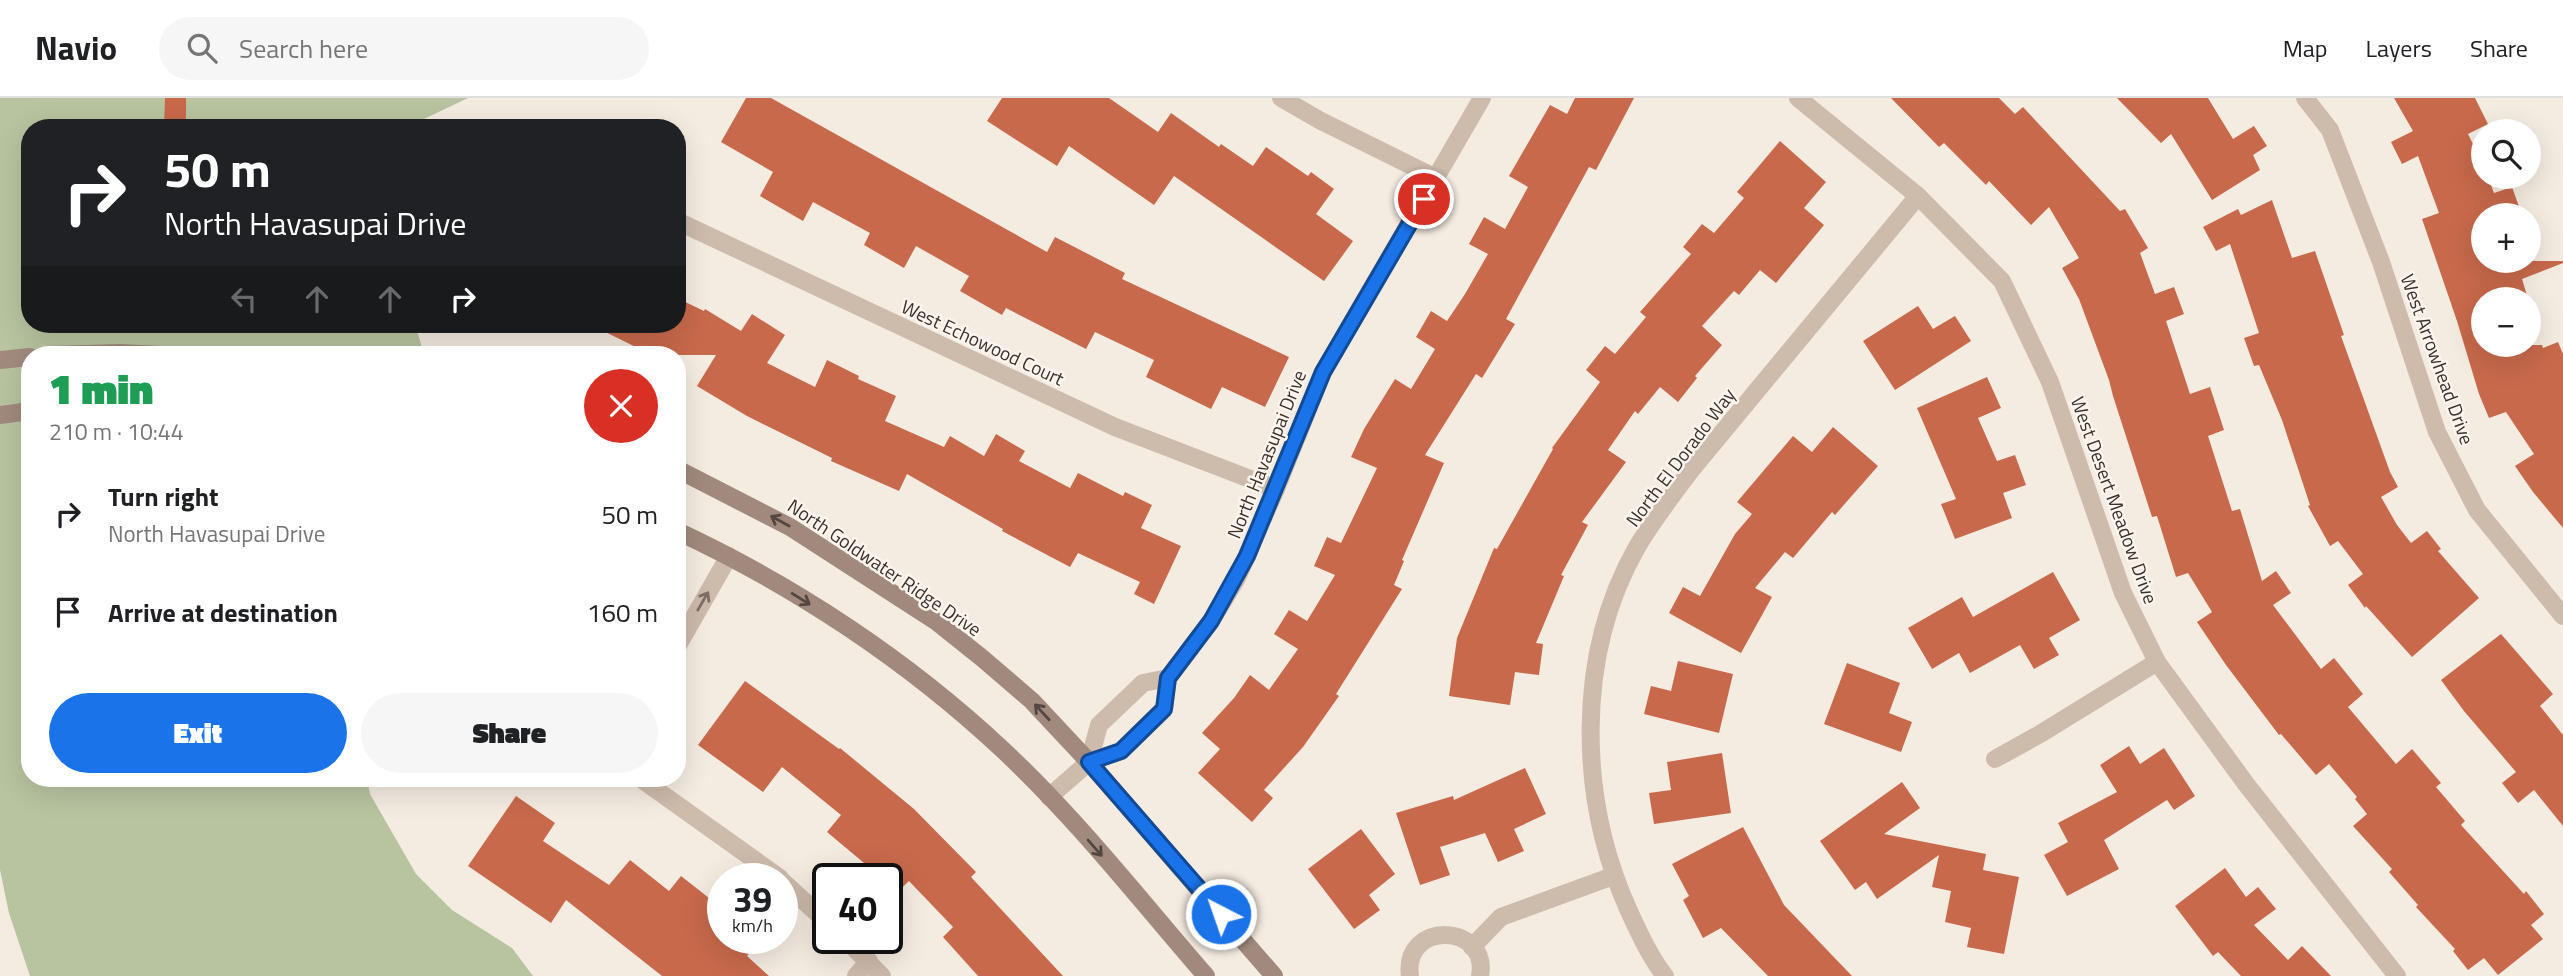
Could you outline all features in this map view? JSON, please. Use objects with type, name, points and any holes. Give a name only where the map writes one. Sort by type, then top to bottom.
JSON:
[{"type":"street","points":[[1281,98],[1436,178]]},
{"type":"street","name":"North Havasupai Drive","points":[[1049,797],[1089,762],[1121,751],[1164,709],[1168,678],[1211,621],[1237,578],[1323,372],[1482,98]]},
{"type":"street","name":"West Desert Meadow Drive","points":[[1798,98],[1918,196],[2001,281],[2050,382],[2123,593],[2157,662],[2254,794],[2396,976]]},
{"type":"street","name":"West Arrowhead Drive","points":[[2305,98],[2330,130],[2381,262],[2437,432],[2477,510],[2563,616]]},
{"type":"street","name":"North El Dorado Way","points":[[1665,976],[1640,936],[1613,876],[1593,785],[1590,732],[1593,684],[1604,631],[1636,549],[1692,469],[1918,196]]},
{"type":"street","name":"West Echowood Court","points":[[686,226],[1115,427],[1276,489]]},
{"type":"street","points":[[0,360],[21,358]]},
{"type":"street","points":[[0,415],[21,412]]},
{"type":"street","name":"North Goldwater Ridge Drive","points":[[686,474],[790,527],[937,622],[1032,701],[1089,762],[1274,976]]},
{"type":"street","points":[[686,540],[729,556],[805,601],[905,667],[1004,751],[1049,797],[1206,976]]},
{"type":"street","points":[[686,631],[729,556]]},
{"type":"street","points":[[1995,759],[2157,662]]},
{"type":"street","points":[[1089,762],[1099,725],[1143,683],[1168,678]]},
{"type":"street","points":[[652,787],[757,863]]},
{"type":"street","points":[[1472,947],[1501,917],[1613,876]]},
{"type":"street","points":[[798,896],[812,908]]},
{"type":"street","points":[[1410,976],[1413,953],[1427,939],[1446,934],[1465,940],[1472,947],[1479,958],[1480,976]]},
{"type":"street","points":[[861,954],[882,976]]},
{"type":"street","points":[[856,976],[869,961]]},
{"type":"green space","points":[[0,98],[468,98],[424,119],[21,119],[21,333],[418,333],[421,346],[21,346],[21,787],[369,787],[370,794],[416,874],[452,910],[512,948],[533,976],[30,976],[9,913],[0,870]]},
{"type":"building","points":[[165,98],[186,98],[186,119],[164,119]]},
{"type":"building","points":[[746,98],[771,98],[1047,252],[1055,237],[1125,273],[1122,279],[1289,357],[1265,407],[1222,387],[1211,409],[1146,377],[1154,360],[1095,332],[1086,349],[1006,308],[1002,315],[960,291],[969,276],[916,246],[904,268],[864,245],[870,233],[813,202],[803,221],[760,196],[773,172],[721,142]]},
{"type":"building","points":[[1002,98],[1109,98],[1158,132],[1171,113],[1219,147],[1221,144],[1253,166],[1266,147],[1308,176],[1311,172],[1334,189],[1316,214],[1353,241],[1324,281],[1174,176],[1154,205],[1069,146],[1057,166],[987,121]]},
{"type":"building","points":[[1575,98],[1634,98],[1596,170],[1589,167],[1506,319],[1515,324],[1482,378],[1476,374],[1425,455],[1444,463],[1402,560],[1404,561],[1394,585],[1402,589],[1336,694],[1339,696],[1303,747],[1264,790],[1273,798],[1252,822],[1198,773],[1220,749],[1202,733],[1234,698],[1250,675],[1269,690],[1298,649],[1274,634],[1289,610],[1307,621],[1335,575],[1314,566],[1327,537],[1341,543],[1377,468],[1351,457],[1364,429],[1395,379],[1411,389],[1435,349],[1416,337],[1431,311],[1447,321],[1465,294],[1488,254],[1469,244],[1484,217],[1505,229],[1528,187],[1509,176],[1550,105],[1567,114]]},
{"type":"building","points":[[1891,98],[1999,98],[2015,114],[2023,107],[2120,211],[2125,209],[2148,248],[2140,253],[2155,294],[2174,287],[2184,314],[2166,321],[2190,394],[2210,387],[2224,430],[2208,436],[2232,511],[2240,509],[2262,581],[2276,571],[2291,593],[2273,605],[2321,669],[2334,658],[2363,694],[2348,707],[2396,764],[2412,749],[2441,783],[2436,787],[2465,821],[2461,825],[2524,894],[2526,891],[2544,914],[2531,925],[2543,939],[2498,975],[2484,958],[2468,970],[2453,951],[2455,949],[2416,907],[2418,905],[2389,872],[2392,869],[2353,826],[2367,814],[2355,799],[2357,797],[2329,764],[2316,775],[2281,734],[2279,735],[2197,622],[2212,612],[2188,573],[2176,577],[2157,516],[2152,517],[2109,380],[2079,299],[2062,268],[2079,258],[2049,207],[2031,225],[1989,181],[1986,185],[1944,143],[1939,147]]},
{"type":"building","points":[[2117,98],[2208,98],[2233,139],[2254,126],[2267,146],[2253,155],[2260,170],[2212,200],[2171,134],[2161,143]]},
{"type":"building","points":[[2394,98],[2475,98],[2486,119],[2471,119],[2471,132],[2468,134],[2471,140],[2471,189],[2492,189],[2494,193],[2513,189],[2518,203],[2471,203],[2471,273],[2537,273],[2522,279],[2524,287],[2471,287],[2471,357],[2541,357],[2541,345],[2543,348],[2558,342],[2563,354],[2563,528],[2515,466],[2534,454],[2506,412],[2489,418],[2479,394],[2422,219],[2439,213],[2418,156],[2402,164],[2391,142],[2413,131]]},
{"type":"building","points":[[1780,141],[1826,182],[1804,208],[1824,225],[1776,283],[1760,270],[1739,295],[1734,291],[1702,326],[1722,345],[1695,376],[1697,378],[1678,402],[1660,387],[1638,414],[1635,411],[1608,450],[1626,462],[1582,522],[1588,525],[1561,575],[1564,576],[1536,643],[1543,644],[1539,675],[1515,672],[1510,705],[1449,696],[1457,638],[1494,548],[1497,549],[1552,448],[1600,382],[1586,370],[1605,346],[1615,354],[1646,317],[1640,312],[1691,254],[1683,247],[1702,224],[1714,233],[1744,198],[1737,192]]},
{"type":"building","points":[[2272,200],[2292,258],[2315,251],[2344,335],[2341,336],[2390,472],[2398,487],[2381,497],[2411,543],[2427,531],[2441,549],[2438,551],[2479,598],[2412,657],[2366,606],[2365,608],[2348,585],[2363,574],[2338,541],[2330,546],[2308,506],[2310,505],[2282,420],[2259,365],[2254,366],[2244,338],[2259,333],[2230,244],[2216,251],[2203,227],[2238,209],[2241,215]]},
{"type":"building","points":[[2541,261],[2563,263],[2541,272]]},
{"type":"building","points":[[686,302],[704,311],[705,309],[741,331],[752,314],[785,335],[767,363],[815,387],[827,360],[859,376],[858,379],[896,396],[885,421],[944,447],[950,436],[984,456],[996,434],[1025,451],[1019,461],[1070,488],[1078,473],[1123,496],[1125,492],[1152,505],[1141,528],[1181,546],[1154,604],[1134,594],[1140,582],[1078,553],[1070,567],[1002,531],[1003,529],[907,474],[899,491],[831,461],[832,458],[747,416],[697,386],[716,355],[686,355],[686,346],[634,346],[607,333],[686,333]]},
{"type":"building","points":[[1918,306],[1933,329],[1955,316],[1971,341],[1895,390],[1863,341]]},
{"type":"building","points":[[1987,377],[2001,408],[1978,418],[1997,461],[2015,455],[2026,485],[2003,493],[2012,518],[1955,539],[1941,504],[1956,499],[1917,408]]},
{"type":"building","points":[[1833,427],[1878,466],[1835,515],[1832,512],[1793,558],[1785,552],[1755,588],[1772,597],[1741,653],[1669,613],[1683,587],[1700,596],[1735,534],[1752,514],[1737,502],[1793,436],[1812,452]]},
{"type":"building","points":[[2053,572],[2080,620],[2049,638],[2059,655],[2034,669],[2020,645],[1970,673],[1959,653],[1932,669],[1908,628],[1962,597],[1973,617]]},
{"type":"building","points":[[2501,634],[2553,694],[2540,706],[2563,735],[2563,826],[2534,790],[2518,803],[2502,783],[2516,772],[2441,680]]},
{"type":"building","points":[[1678,661],[1733,674],[1719,733],[1644,714],[1651,686],[1671,691]]},
{"type":"building","points":[[1847,663],[1900,683],[1889,713],[1912,722],[1901,752],[1824,724]]},
{"type":"building","points":[[745,681],[840,748],[914,809],[976,872],[971,877],[1063,976],[978,976],[943,937],[953,927],[909,881],[903,887],[903,863],[864,863],[827,832],[841,815],[782,767],[763,792],[698,745]]},
{"type":"building","points":[[2129,746],[2140,764],[2164,748],[2195,796],[2174,810],[2167,800],[2104,840],[2119,869],[2067,896],[2044,855],[2068,842],[2058,823],[2117,792],[2100,765]]},
{"type":"building","points":[[1722,753],[1731,813],[1654,824],[1649,793],[1671,790],[1667,762]]},
{"type":"building","points":[[1525,768],[1546,814],[1514,829],[1524,851],[1498,862],[1485,833],[1440,847],[1450,875],[1420,885],[1396,813],[1453,796],[1454,800]]},
{"type":"building","points":[[1902,782],[1920,808],[1884,834],[1986,854],[1983,870],[2019,877],[2004,954],[1967,947],[1971,928],[1945,922],[1951,891],[1932,887],[1939,855],[1877,899],[1866,882],[1855,890],[1820,841]]},
{"type":"building","points":[[516,796],[555,823],[543,841],[609,885],[630,860],[669,891],[681,876],[707,896],[707,954],[749,954],[747,956],[769,976],[662,976],[566,900],[551,923],[468,866]]},
{"type":"building","points":[[1743,827],[1784,905],[1852,976],[1768,976],[1721,928],[1703,938],[1683,900],[1689,896],[1672,864]]},
{"type":"building","points":[[1361,829],[1395,874],[1369,895],[1380,910],[1354,929],[1308,869]]},
{"type":"building","points":[[2225,868],[2246,897],[2258,887],[2276,909],[2254,925],[2288,960],[2302,946],[2331,976],[2241,976],[2218,952],[2213,956],[2175,906]]},
{"type":"route","points":[[1221,914],[1089,762],[1121,751],[1164,709],[1168,678],[1211,621],[1237,578],[1258,534],[1323,372],[1424,199]]}]
